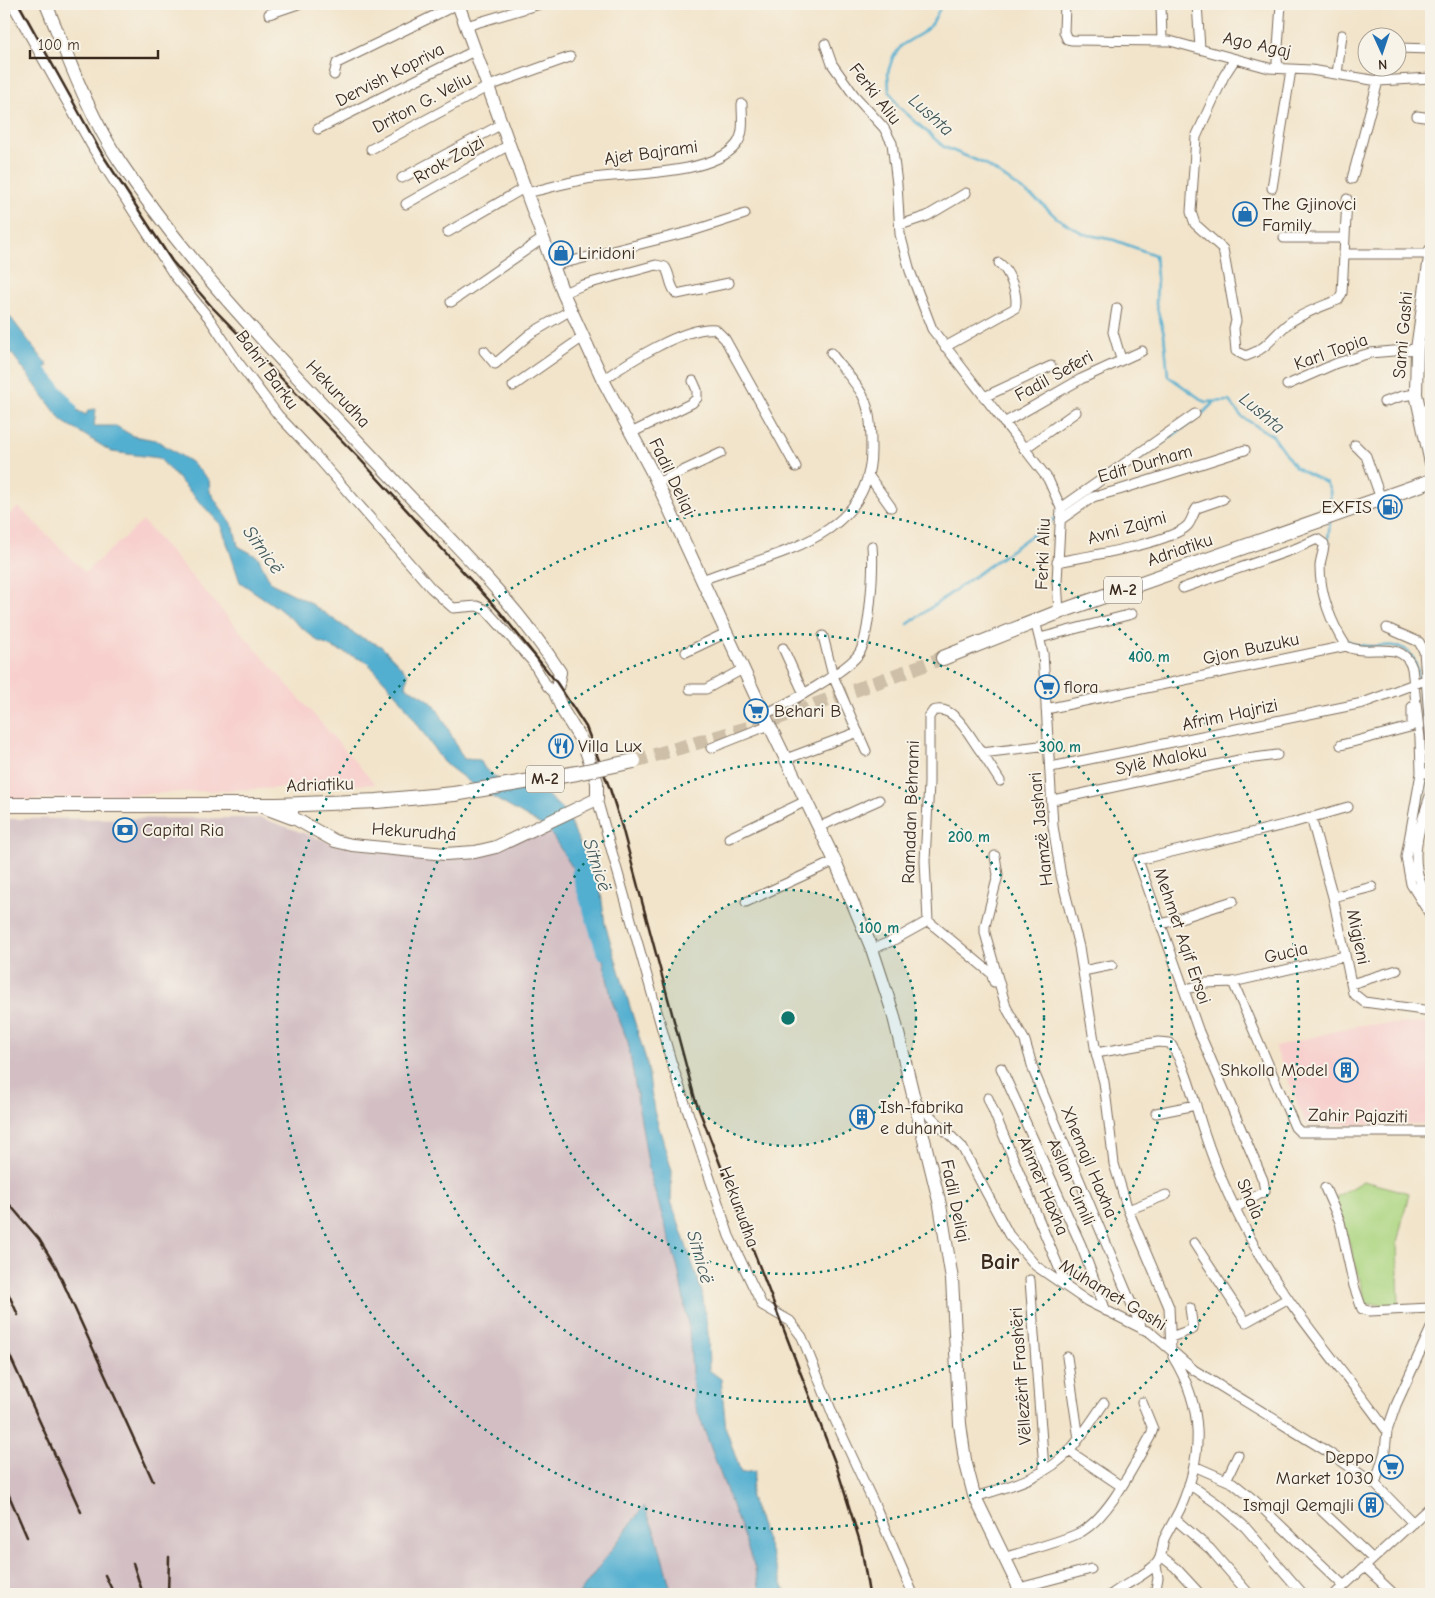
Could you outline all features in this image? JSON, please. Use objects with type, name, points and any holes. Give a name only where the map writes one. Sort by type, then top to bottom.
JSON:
[{"type":"main road","name":"Adriatiku","points":[[943,658],[1059,612],[1306,527],[1431,481]]},
{"type":"main road","name":"Adriatiku","points":[[4,805],[262,805],[294,811],[313,804],[454,794],[577,773],[634,761]]},
{"type":"street","name":"Bahri Barku","points":[[12,4],[94,150],[142,228],[278,415],[431,588],[453,608],[477,606],[486,610],[532,661],[547,686],[556,695]]},
{"type":"street","name":"Hekurudha","points":[[46,4],[90,107],[131,177],[218,288],[472,564],[542,644],[560,672],[556,695],[563,711],[584,745],[597,782],[597,799],[671,1061],[729,1236],[751,1287],[762,1305],[790,1321],[802,1337],[835,1420],[877,1510],[913,1594]]},
{"type":"street","points":[[268,14],[298,4]]},
{"type":"street","name":"Fadil Deliqi","points":[[334,75],[337,63],[458,4],[563,293],[603,380],[657,483],[766,719],[835,861],[872,949],[893,1013],[940,1205],[952,1279],[960,1424],[965,1460],[975,1497],[1021,1591],[1091,1569]]},
{"type":"street","points":[[466,26],[540,4]]},
{"type":"street","name":"Ago Agaj","points":[[1065,4],[1064,32],[1067,38],[1104,42],[1162,41],[1200,48],[1269,68],[1279,66],[1291,70],[1337,74],[1378,81],[1431,78]]},
{"type":"street","points":[[1161,4],[1162,41]]},
{"type":"street","name":"Ago Agaj","points":[[1197,4],[1200,48]]},
{"type":"street","points":[[1279,66],[1276,62],[1281,4]]},
{"type":"street","points":[[1337,74],[1342,35]]},
{"type":"street","name":"Ferki Aliu","points":[[825,44],[832,64],[854,96],[888,135],[897,184],[900,225],[910,271],[932,328],[1048,479],[1061,514],[1058,562],[1059,612]]},
{"type":"street","points":[[1408,48],[1431,49]]},
{"type":"street","name":"Dervish Kopriva","points":[[318,129],[476,50]]},
{"type":"street","points":[[489,86],[570,57]]},
{"type":"street","points":[[1235,59],[1224,76],[1196,137],[1191,212],[1195,224],[1223,249],[1236,321],[1234,328],[1236,351],[1246,356],[1257,352],[1276,338],[1290,322],[1338,300],[1342,293],[1347,199]]},
{"type":"street","points":[[1272,188],[1291,70]]},
{"type":"street","points":[[1352,180],[1378,81]]},
{"type":"street","name":"Driton G. Veliu","points":[[371,149],[489,86]]},
{"type":"street","name":"Ajet Bajrami","points":[[525,190],[594,178],[663,171],[704,164],[735,147],[740,140],[742,132],[742,104]]},
{"type":"street","points":[[1417,116],[1431,118]]},
{"type":"street","points":[[402,178],[502,124]]},
{"type":"street","name":"Rrok Zojzi","points":[[406,204],[509,145]]},
{"type":"street","points":[[448,232],[525,190]]},
{"type":"street","points":[[900,225],[926,216],[966,193]]},
{"type":"street","points":[[552,266],[684,233],[744,214]]},
{"type":"street","points":[[1284,238],[1345,238]]},
{"type":"street","points":[[451,302],[542,239]]},
{"type":"street","points":[[1344,254],[1431,255]]},
{"type":"street","name":"Sami Gashi","points":[[1431,255],[1426,318],[1417,349],[1416,394],[1426,422],[1431,463]]},
{"type":"street","points":[[945,347],[1015,308],[1016,298],[1006,268],[999,263]]},
{"type":"street","points":[[563,293],[583,285],[656,266],[668,270],[672,288],[677,294],[729,282]]},
{"type":"street","name":"Fadil Seferi","points":[[1117,308],[1113,332],[1121,359]]},
{"type":"street","points":[[484,351],[495,364],[530,334],[571,310]]},
{"type":"street","points":[[603,380],[648,351],[700,330],[715,329],[725,339],[796,467]]},
{"type":"street","points":[[513,386],[583,337]]},
{"type":"street","name":"Karl Topia","points":[[1287,385],[1337,363],[1370,353],[1417,349]]},
{"type":"street","name":"Fadil Seferi","points":[[1004,424],[1121,359],[1142,350]]},
{"type":"street","points":[[702,580],[801,545],[830,530],[854,506],[863,490],[868,474],[871,453],[867,408],[862,396],[831,353]]},
{"type":"street","points":[[984,397],[1051,366]]},
{"type":"street","points":[[631,433],[692,403],[697,398],[697,390],[693,381]]},
{"type":"street","name":"Sami Gashi","points":[[1384,402],[1416,394]]},
{"type":"street","points":[[1024,449],[1076,412]]},
{"type":"street","points":[[1061,514],[1195,414]]},
{"type":"street","points":[[1355,445],[1366,456],[1380,499]]},
{"type":"street","name":"Edit Durham","points":[[1061,514],[1100,494],[1119,490],[1245,450]]},
{"type":"street","points":[[657,483],[720,453]]},
{"type":"street","points":[[868,474],[891,508]]},
{"type":"street","name":"Avni Zajmi","points":[[1058,562],[1104,554],[1155,539],[1188,525],[1197,508],[1223,499]]},
{"type":"street","points":[[1183,588],[1312,541],[1321,540],[1324,550],[1320,564],[1320,578],[1326,602],[1346,646],[1360,651],[1384,649],[1398,651],[1410,662],[1416,701],[1420,773],[1406,856],[1411,884],[1431,916]]},
{"type":"street","points":[[711,748],[766,719],[833,676],[859,653],[872,586],[872,546]]},
{"type":"street","points":[[1040,638],[1132,614]]},
{"type":"street","name":"Hamzë Jashari","points":[[1035,621],[1043,653],[1056,852],[1083,972],[1096,1053],[1104,1082],[1114,1164],[1128,1210],[1169,1308],[1171,1337],[1169,1349]]},
{"type":"street","points":[[1386,628],[1419,642],[1424,652],[1428,680],[1431,744]]},
{"type":"street","points":[[686,652],[726,633]]},
{"type":"street","points":[[823,636],[833,676],[866,751]]},
{"type":"street","name":"Gjon Buzuku","points":[[1046,709],[1346,646]]},
{"type":"street","points":[[782,648],[804,694]]},
{"type":"street","points":[[690,689],[706,689],[743,669]]},
{"type":"street","name":"Afrim Hajrizi","points":[[1051,767],[1327,712],[1388,696],[1428,680]]},
{"type":"street","points":[[1341,745],[1410,728],[1412,725],[1412,706],[1416,701]]},
{"type":"street","name":"Ramadan Behrami","points":[[928,921],[925,861],[930,717],[933,711],[945,709],[954,715],[1000,781]]},
{"type":"street","points":[[786,759],[858,732]]},
{"type":"street","points":[[982,753],[1048,745]]},
{"type":"street","name":"Sylë Maloku","points":[[1052,800],[1239,760],[1277,755]]},
{"type":"street","points":[[1420,773],[1431,772]]},
{"type":"street","points":[[1431,793],[1418,836],[1415,856],[1418,879],[1431,902]]},
{"type":"street","name":"Hekurudha","points":[[294,811],[312,827],[335,841],[352,845],[445,854],[475,852],[496,847],[597,799]]},
{"type":"street","points":[[819,827],[879,800]]},
{"type":"street","points":[[729,838],[806,801]]},
{"type":"street","points":[[312,827],[308,814],[313,804]]},
{"type":"street","name":"Mehmet Aqif Ersoi","points":[[1235,1208],[1265,1191],[1263,1180],[1234,1116],[1184,990],[1138,860],[1348,807]]},
{"type":"street","name":"Migjeni","points":[[1311,817],[1333,897],[1350,984],[1357,998],[1364,1002],[1396,1008],[1431,1011]]},
{"type":"street","name":"Xhemajl Haxha","points":[[995,856],[998,875],[984,929],[1006,1007]]},
{"type":"street","points":[[746,902],[835,861]]},
{"type":"street","name":"Migjeni","points":[[1333,897],[1372,887]]},
{"type":"street","points":[[1162,924],[1233,901]]},
{"type":"street","points":[[872,949],[892,941],[928,921]]},
{"type":"street","name":"Xhemajl Haxha","points":[[928,921],[990,973],[1025,1041],[1034,1072],[1123,1278],[1142,1329]]},
{"type":"street","name":"Gucia","points":[[1184,990],[1206,983],[1233,982],[1346,956]]},
{"type":"street","points":[[1083,972],[1112,965]]},
{"type":"street","name":"Migjeni","points":[[1350,984],[1398,970]]},
{"type":"street","name":"Zahir Pajaziti","points":[[1233,982],[1295,1127],[1300,1132],[1431,1132]]},
{"type":"street","name":"Shala","points":[[1096,1053],[1158,1042],[1170,1043],[1178,1054],[1209,1146],[1235,1208],[1250,1237],[1287,1299],[1387,1431]]},
{"type":"street","name":"Asllan Cimili","points":[[1001,1068],[1081,1244],[1106,1311]]},
{"type":"street","name":"Ahmet Haxha","points":[[988,1098],[1067,1288]]},
{"type":"street","name":"Muhamet Gashi","points":[[915,1101],[962,1147],[1009,1235],[1036,1266],[1067,1288],[1106,1311],[1151,1333],[1194,1370],[1320,1447],[1375,1484],[1413,1523]]},
{"type":"street","points":[[1156,1113],[1196,1105]]},
{"type":"street","points":[[1325,1188],[1340,1222],[1356,1293],[1362,1309],[1369,1311],[1431,1308]]},
{"type":"street","points":[[1128,1210],[1166,1195]]},
{"type":"street","points":[[1194,1243],[1246,1322],[1287,1299]]},
{"type":"street","name":"Vëllezërit Frashëri","points":[[1030,1280],[1044,1470]]},
{"type":"street","points":[[1171,1337],[1193,1329],[1190,1308]]},
{"type":"street","points":[[1375,1484],[1387,1431],[1396,1405],[1431,1328]]},
{"type":"street","points":[[1112,1594],[1156,1565],[1161,1556],[1163,1541],[1175,1519],[1194,1466],[1199,1432],[1196,1417],[1180,1370],[1169,1349]]},
{"type":"street","points":[[1067,1357],[1079,1438]]},
{"type":"street","points":[[1004,1558],[1079,1533],[1095,1521],[1121,1486],[1153,1429],[1142,1402]]},
{"type":"street","name":"Vëllezërit Frashëri","points":[[975,1497],[1018,1484],[1044,1470],[1069,1451],[1104,1403]]},
{"type":"street","points":[[1069,1451],[1121,1486]]},
{"type":"street","points":[[1226,1480],[1238,1455]]},
{"type":"street","points":[[1194,1466],[1226,1480],[1254,1500],[1344,1586]]},
{"type":"street","points":[[1189,1484],[1222,1507],[1245,1527],[1303,1594]]},
{"type":"street","points":[[1335,1594],[1431,1506]]},
{"type":"street","points":[[1322,1511],[1373,1559]]},
{"type":"street","points":[[1175,1519],[1210,1549],[1249,1594]]},
{"type":"street","points":[[1161,1556],[1175,1567],[1200,1594]]},
{"type":"street","points":[[1155,1594],[1158,1578],[1156,1565]]},
{"type":"street","points":[[1364,1567],[1394,1594]]},
{"type":"shaded area","points":[[19,507],[85,572],[143,521],[375,784],[4,801],[4,518]]},
{"type":"shaded area","points":[[261,818],[340,846],[442,859],[548,829],[576,873],[591,904],[612,1001],[628,1042],[650,1175],[678,1268],[689,1329],[694,1402],[754,1565],[761,1594],[4,1594],[4,819]]},
{"type":"shaded area","points":[[1428,1023],[1431,1070],[1431,1124],[1306,1125],[1275,1047],[1359,1025]]},
{"type":"green space","points":[[1363,1181],[1409,1193],[1397,1243],[1399,1305],[1367,1304],[1336,1197]]},
{"type":"water","points":[[4,309],[48,366],[40,369],[40,381],[54,394],[64,390],[71,407],[86,415],[88,410],[96,409],[94,426],[116,426],[133,436],[156,440],[191,462],[209,480],[210,492],[234,528],[238,546],[258,557],[271,583],[307,601],[358,636],[381,646],[408,674],[406,687],[430,701],[434,706],[464,759],[480,760],[485,769],[506,785],[545,793],[565,812],[600,886],[605,924],[647,1063],[654,1111],[672,1171],[671,1201],[702,1292],[708,1333],[709,1370],[721,1379],[726,1429],[741,1473],[755,1471],[750,1497],[786,1594],[761,1594],[754,1565],[694,1402],[689,1329],[678,1268],[650,1175],[628,1042],[612,1001],[591,904],[576,873],[548,829],[480,790],[443,762],[399,697],[367,662],[319,642],[278,608],[240,582],[221,525],[159,458],[112,452],[62,421],[4,343]]},
{"type":"water","points":[[644,1506],[656,1535],[672,1594],[579,1594]]},
{"type":"waterway","name":"Lushta","points":[[942,4],[932,24],[922,33],[902,45],[893,57],[888,72],[889,90],[898,106],[944,147],[985,164],[1041,203],[1057,218],[1084,234],[1114,240],[1155,255],[1157,278],[1156,304],[1164,334],[1168,376],[1205,402],[1229,401],[1242,417],[1273,436],[1295,467],[1326,483],[1330,490],[1331,511]]},
{"type":"waterway","name":"Sitnicë","points":[[4,329],[70,409]]},
{"type":"waterway","points":[[1086,496],[1199,417],[1214,402]]},
{"type":"waterway","points":[[908,624],[1057,517]]},
{"type":"waterway","name":"Lushta","points":[[1327,551],[1330,521]]},
{"type":"waterway","name":"Lushta","points":[[1347,640],[1357,645],[1400,647],[1408,652],[1415,662],[1419,679]]},
{"type":"waterway","name":"Lushta","points":[[1419,685],[1423,727]]},
{"type":"waterway","name":"Lushta","points":[[1417,817],[1428,780],[1424,737]]},
{"type":"waterway","name":"Lushta","points":[[1412,865],[1417,886]]},
{"type":"waterway","name":"Sitnicë","points":[[579,873],[604,952]]},
{"type":"tunnel","points":[[634,761],[762,724],[943,658]]},
{"type":"railway","points":[[19,4],[102,154],[172,261],[212,307],[358,457],[499,611],[557,683],[586,727],[610,789],[622,827],[695,1099],[836,1465],[861,1545],[869,1594]]},
{"type":"railway","points":[[4,1198],[39,1239],[56,1267],[153,1481]]},
{"type":"railway","points":[[4,1284],[18,1315]]},
{"type":"railway","points":[[4,1343],[81,1512]]},
{"type":"railway","points":[[4,1484],[27,1537]]},
{"type":"railway","points":[[168,1594],[169,1557]]},
{"type":"railway","points":[[133,1563],[143,1594]]},
{"type":"railway","points":[[105,1575],[114,1594]]},
{"type":"place","name":"The Gjinovci Family","points":[[1245,214]]},
{"type":"place","name":"Liridoni","points":[[561,253]]},
{"type":"place","name":"EXFIS","points":[[1390,507]]},
{"type":"place","name":"flora","points":[[1047,687]]},
{"type":"place","name":"Behari B","points":[[756,711]]},
{"type":"place","name":"Villa Lux","points":[[561,746]]},
{"type":"place","name":"Capital Ria","points":[[125,830]]},
{"type":"place","name":"Shkolla Model","points":[[1346,1070]]},
{"type":"place","name":"Ish-fabrika e duhanit","points":[[862,1117]]},
{"type":"place","name":"Deppo Market 1030","points":[[1391,1467]]},
{"type":"place","name":"Ismajl Qemajli","points":[[1371,1505]]},
{"type":"district","name":"Bair","points":[[1000,1262]]}]
